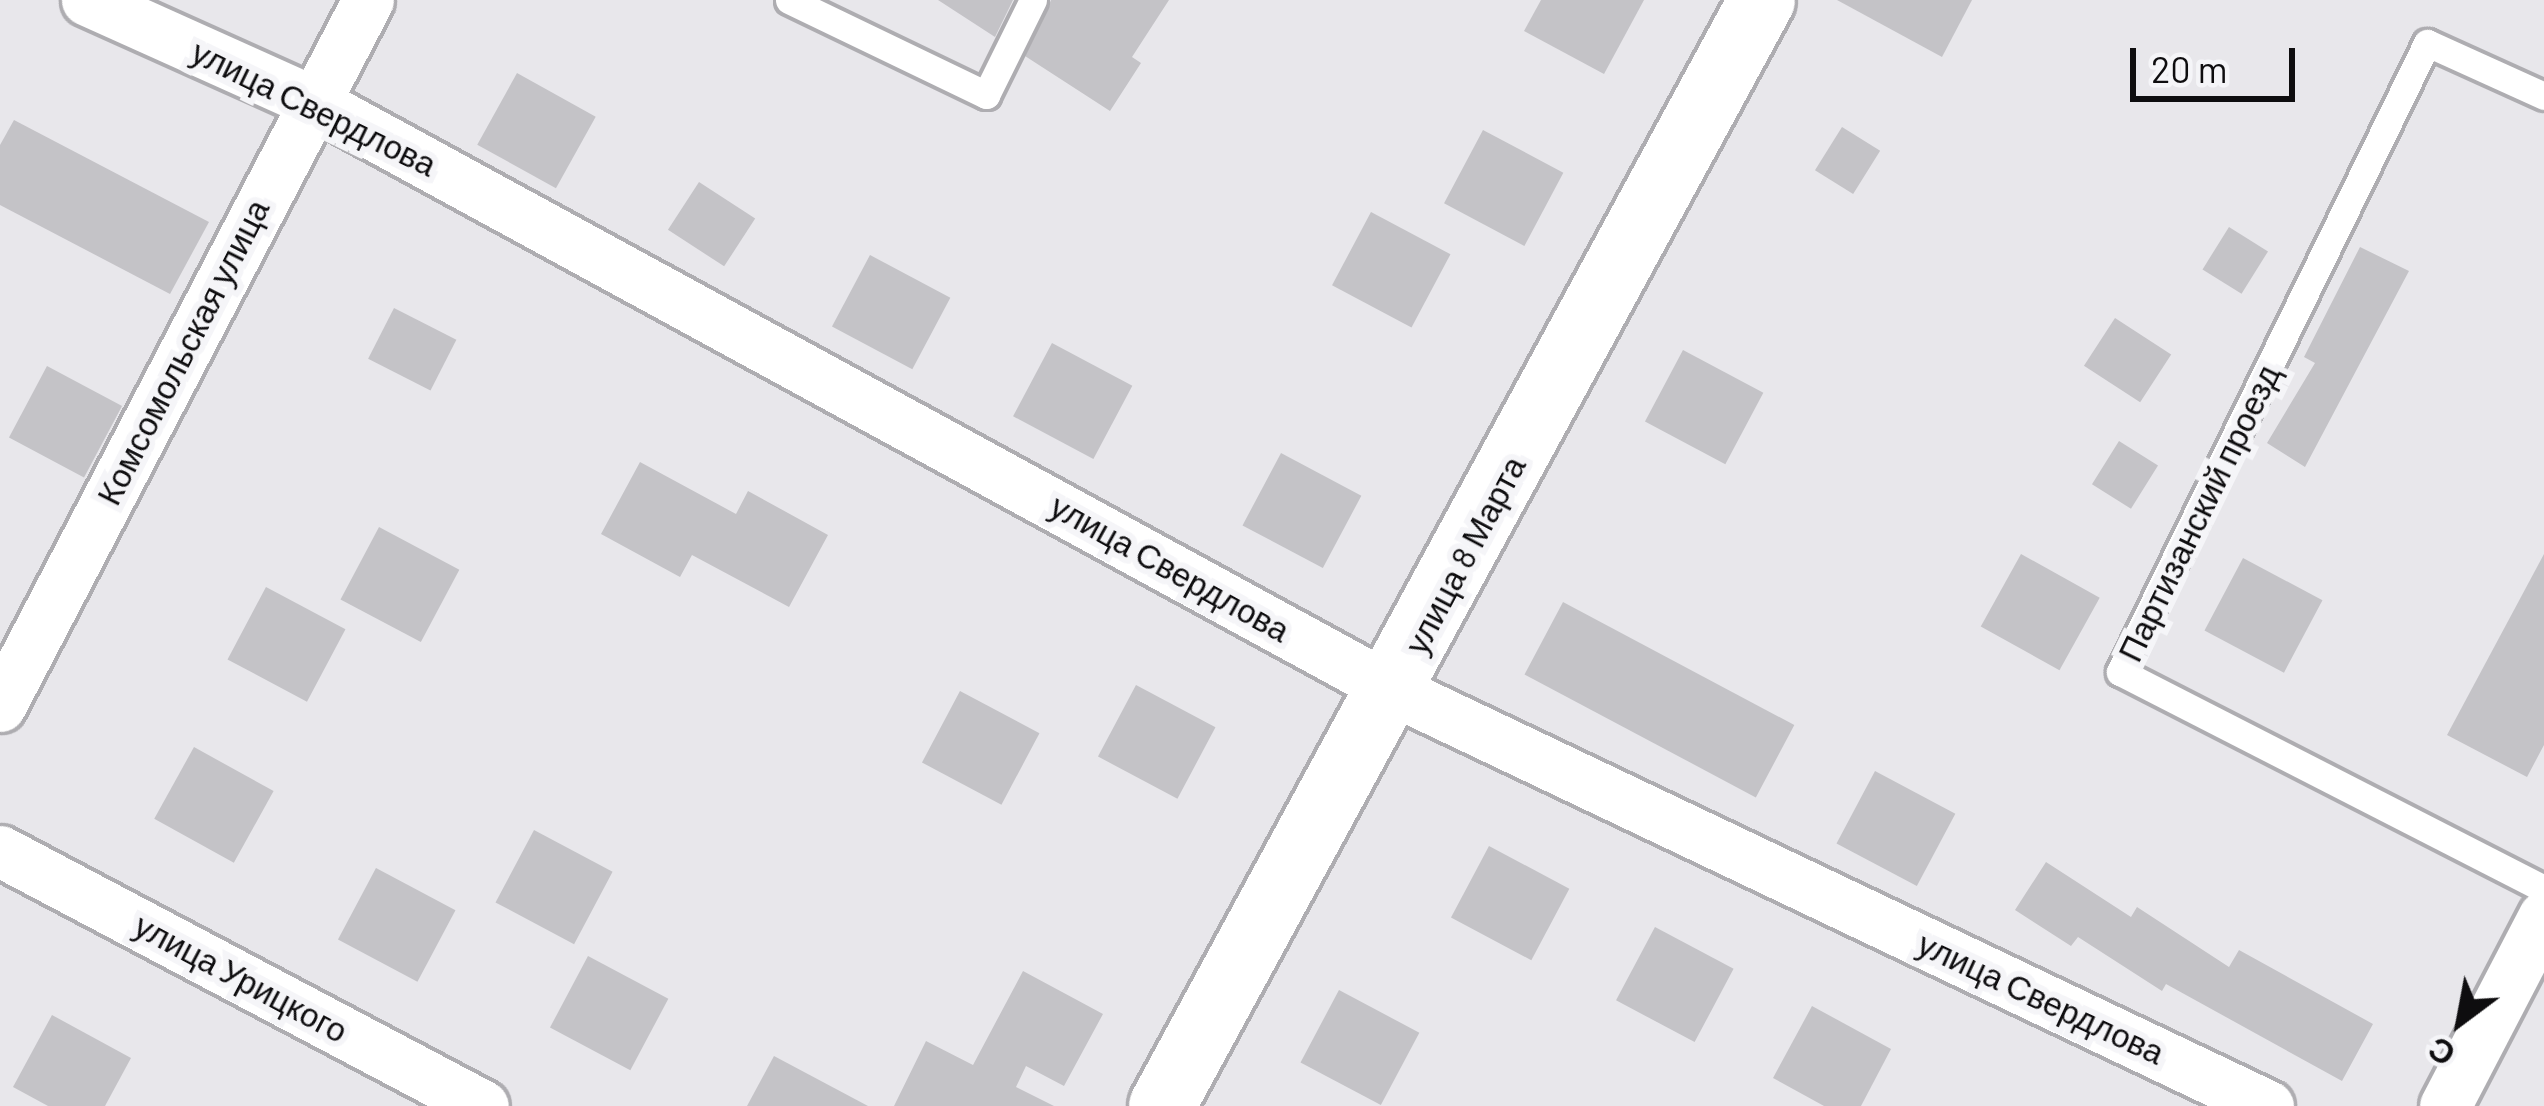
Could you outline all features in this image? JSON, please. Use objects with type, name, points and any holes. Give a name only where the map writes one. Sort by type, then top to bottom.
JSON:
[{"type":"main road","name":"улица 8 Марта","points":[[1162,1106],[1393,690],[1762,0]]},
{"type":"street","name":"улица Свердлова","points":[[87,0],[313,100],[1393,690],[2269,1106]]},
{"type":"street","name":"Комсомольская улица","points":[[0,706],[368,0]]},
{"type":"street","name":"улица Урицкого","points":[[0,850],[483,1106]]},
{"type":"street","points":[[2445,1106],[2544,916]]},
{"type":"lane","points":[[789,0],[986,95],[1033,0]]},
{"type":"lane","name":"Партизанский проезд","points":[[2544,96],[2427,43],[2120,672],[2544,889]]},
{"type":"building","points":[[938,0],[1013,0],[995,37]]},
{"type":"building","points":[[1051,0],[1169,0],[1132,57],[1141,63],[1110,111],[1025,56]]},
{"type":"building","points":[[1541,0],[1644,0],[1604,74],[1524,31]]},
{"type":"building","points":[[1837,0],[1972,0],[1942,57]]},
{"type":"building","points":[[517,73],[596,117],[556,188],[477,145]]},
{"type":"building","points":[[14,120],[209,222],[170,294],[0,205],[0,145]]},
{"type":"building","points":[[1842,127],[1880,151],[1853,194],[1815,170]]},
{"type":"building","points":[[1483,130],[1563,173],[1524,246],[1444,203]]},
{"type":"building","points":[[699,182],[755,218],[724,266],[668,230]]},
{"type":"building","points":[[1371,212],[1450,254],[1411,328],[1332,285]]},
{"type":"building","points":[[2229,227],[2268,251],[2242,294],[2203,269]]},
{"type":"building","points":[[2360,247],[2409,271],[2305,467],[2267,443],[2315,363],[2304,357]]},
{"type":"building","points":[[870,255],[950,298],[912,369],[832,327]]},
{"type":"building","points":[[394,308],[456,340],[430,391],[368,359]]},
{"type":"building","points":[[2115,318],[2171,354],[2140,402],[2084,366]]},
{"type":"building","points":[[1052,343],[1132,386],[1093,459],[1013,416]]},
{"type":"building","points":[[1683,350],[1763,393],[1725,464],[1645,422]]},
{"type":"building","points":[[47,366],[122,406],[84,477],[9,438]]},
{"type":"building","points":[[2119,441],[2158,465],[2131,509],[2092,484]]},
{"type":"building","points":[[1281,453],[1361,496],[1323,568],[1243,525]]},
{"type":"building","points":[[640,462],[736,514],[748,491],[828,535],[789,607],[692,555],[680,577],[601,534]]},
{"type":"building","points":[[379,527],[459,570],[421,642],[341,599]]},
{"type":"building","points":[[2021,554],[2100,598],[2059,670],[1981,627]]},
{"type":"building","points":[[2544,554],[2544,745],[2527,777],[2447,735]]},
{"type":"building","points":[[2243,558],[2322,600],[2284,673],[2205,630]]},
{"type":"building","points":[[266,587],[345,629],[307,702],[228,659]]},
{"type":"building","points":[[1563,602],[1794,725],[1756,797],[1525,674]]},
{"type":"building","points":[[1136,685],[1215,727],[1177,799],[1098,757]]},
{"type":"building","points":[[960,691],[1039,733],[1001,805],[922,763]]},
{"type":"building","points":[[194,747],[274,791],[234,863],[154,819]]},
{"type":"building","points":[[1875,771],[1955,814],[1917,886],[1837,843]]},
{"type":"building","points":[[534,830],[613,872],[574,944],[496,902]]},
{"type":"building","points":[[1489,846],[1569,889],[1531,960],[1451,918]]},
{"type":"building","points":[[2046,862],[2131,917],[2137,907],[2229,967],[2239,950],[2373,1024],[2342,1081],[2166,984],[2162,991],[2078,937],[2071,946],[2015,910]]},
{"type":"building","points":[[376,868],[455,910],[417,982],[338,940]]},
{"type":"building","points":[[1655,927],[1734,969],[1695,1042],[1616,1000]]},
{"type":"building","points":[[588,956],[668,999],[630,1070],[550,1028]]},
{"type":"building","points":[[1023,971],[1103,1014],[1064,1086],[1026,1066],[1016,1087],[1054,1106],[894,1106],[926,1041],[973,1065]]},
{"type":"building","points":[[1339,990],[1419,1033],[1381,1105],[1301,1062]]},
{"type":"building","points":[[1812,1006],[1891,1049],[1861,1106],[1824,1106],[1773,1078]]},
{"type":"building","points":[[52,1015],[131,1058],[105,1106],[48,1106],[13,1087]]},
{"type":"building","points":[[774,1056],[868,1106],[747,1106]]}]
